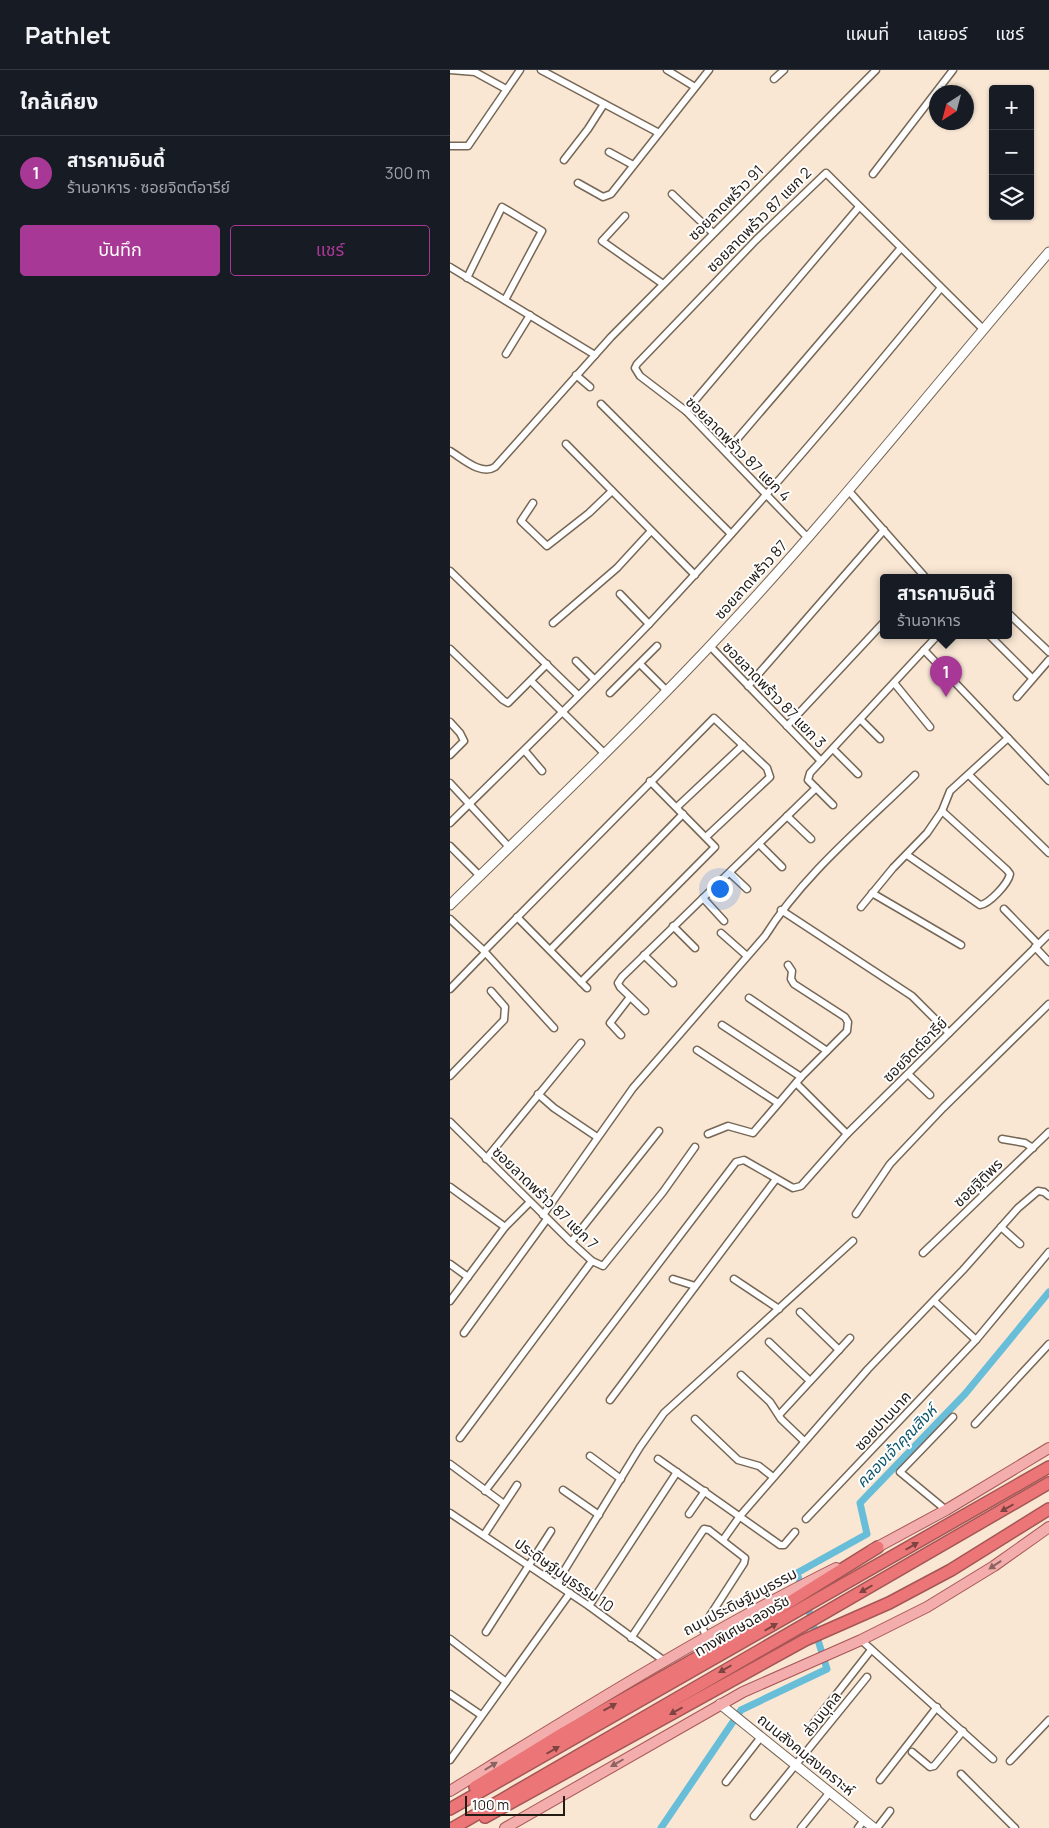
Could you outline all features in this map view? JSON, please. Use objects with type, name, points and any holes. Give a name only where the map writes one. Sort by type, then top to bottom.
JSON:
[{"type":"highway","name":"ทางพิเศษฉลองรัช","points":[[450,1808],[1049,1467]]},
{"type":"highway","name":"ทางพิเศษฉลองรัช","points":[[455,1827],[1049,1483]]},
{"type":"highway","points":[[455,1827],[492,1814],[805,1640],[889,1603],[1049,1509]]},
{"type":"highway","points":[[450,1808],[474,1788],[532,1752],[804,1588],[878,1547]]},
{"type":"main road","points":[[878,1547],[946,1510],[1049,1448]]},
{"type":"main road","points":[[505,1828],[720,1704],[770,1678],[861,1640],[926,1607],[977,1577],[1049,1526]]},
{"type":"main road","name":"ถนนประดิษฐ์มนูธรรม","points":[[450,1791],[663,1660],[706,1636],[804,1588]]},
{"type":"street","points":[[450,70],[475,72],[506,89]]},
{"type":"street","points":[[450,146],[468,146],[520,70]]},
{"type":"street","points":[[541,70],[659,133]]},
{"type":"street","points":[[667,70],[695,87]]},
{"type":"street","points":[[578,183],[603,197],[607,197],[708,70]]},
{"type":"street","points":[[774,79],[784,70]]},
{"type":"street","name":"ซอยลาดพร้าว 91","points":[[450,451],[481,469],[492,469],[576,375],[663,284],[876,70]]},
{"type":"street","points":[[872,174],[953,70]]},
{"type":"street","points":[[564,160],[588,129],[604,104]]},
{"type":"street","points":[[609,152],[633,166]]},
{"type":"street","name":"ซอยลาดพร้าว 87 แยก 2","points":[[640,360],[826,173],[982,329]]},
{"type":"street","points":[[672,194],[713,233]]},
{"type":"street","points":[[468,278],[502,207],[542,231],[505,300]]},
{"type":"street","points":[[686,411],[859,207]]},
{"type":"street","points":[[625,216],[602,241],[663,284]]},
{"type":"street","points":[[726,452],[900,249]]},
{"type":"street","name":"ซอยลาดพร้าว 87","points":[[450,905],[604,754],[710,646],[848,490],[982,329],[1049,252]]},
{"type":"street","points":[[450,267],[595,355]]},
{"type":"street","points":[[450,823],[525,751],[649,624],[732,534],[940,289]]},
{"type":"street","points":[[506,354],[530,315]]},
{"type":"street","name":"ซอยลาดพร้าว 87 แยก 4","points":[[640,360],[635,368],[640,376],[686,411],[807,537]]},
{"type":"street","points":[[576,375],[590,387]]},
{"type":"street","points":[[601,404],[732,534]]},
{"type":"street","points":[[566,444],[694,575]]},
{"type":"street","points":[[848,490],[921,574]]},
{"type":"street","points":[[533,504],[521,520],[547,546],[589,513],[612,491]]},
{"type":"street","points":[[748,686],[884,530]]},
{"type":"street","points":[[553,623],[617,568],[651,531]]},
{"type":"street","points":[[450,571],[578,695]]},
{"type":"street","points":[[620,594],[649,624]]},
{"type":"street","points":[[1012,617],[1049,652]]},
{"type":"street","points":[[787,726],[880,626]]},
{"type":"street","points":[[834,805],[816,788],[808,777],[935,639]]},
{"type":"street","points":[[993,639],[1032,678]]},
{"type":"street","points":[[610,693],[657,646]]},
{"type":"street","name":"ซอยลาดพร้าว 87 แยก 3","points":[[710,646],[821,761]]},
{"type":"street","points":[[450,649],[506,702],[511,702],[547,664]]},
{"type":"street","points":[[924,650],[1049,781]]},
{"type":"street","points":[[1017,697],[1049,660]]},
{"type":"street","points":[[576,661],[594,679]]},
{"type":"street","points":[[640,664],[667,691]]},
{"type":"street","points":[[531,681],[604,754]]},
{"type":"street","points":[[895,684],[930,727]]},
{"type":"street","points":[[450,989],[650,781],[714,718],[767,768],[770,777],[706,837]]},
{"type":"street","points":[[861,720],[880,739]]},
{"type":"street","points":[[450,722],[460,732],[464,740],[450,755]]},
{"type":"street","points":[[861,907],[927,833],[942,811],[950,791],[1008,738]]},
{"type":"street","points":[[677,807],[743,745]]},
{"type":"street","points":[[833,749],[858,774]]},
{"type":"street","points":[[525,751],[542,771]]},
{"type":"street","points":[[464,1334],[545,1217],[597,1137],[655,1060],[764,936],[781,910],[868,819],[915,775]]},
{"type":"street","points":[[969,775],[1049,853]]},
{"type":"street","points":[[581,982],[715,847],[650,781]]},
{"type":"street","points":[[450,783],[509,847]]},
{"type":"street","points":[[645,1011],[620,987],[619,980],[672,926],[816,788]]},
{"type":"street","points":[[907,854],[980,904],[985,904],[1008,880],[1010,874],[1007,870],[942,811]]},
{"type":"street","points":[[550,950],[683,814]]},
{"type":"street","points":[[787,816],[811,839]]},
{"type":"street","points":[[759,844],[782,867]]},
{"type":"street","points":[[450,846],[480,876]]},
{"type":"street","points":[[730,872],[747,889]]},
{"type":"street","points":[[872,893],[960,945]]},
{"type":"street","points":[[703,898],[724,921]]},
{"type":"street","points":[[1004,909],[1049,962]]},
{"type":"street","points":[[781,910],[912,996],[949,1033]]},
{"type":"street","points":[[517,918],[587,988]]},
{"type":"street","points":[[450,919],[484,952],[554,1028]]},
{"type":"street","points":[[672,926],[694,948]]},
{"type":"street","points":[[721,933],[747,956]]},
{"type":"street","name":"ซอยจิตต์อารีย์","points":[[776,1179],[793,1188],[801,1186],[847,1134],[1049,934]]},
{"type":"street","points":[[644,955],[673,983]]},
{"type":"street","points":[[708,1134],[728,1126],[754,1133],[801,1076],[847,1031],[848,1022],[845,1017],[794,984],[791,979],[792,971],[788,965]]},
{"type":"street","points":[[450,1076],[504,1020],[505,1007],[491,991]]},
{"type":"street","points":[[621,1035],[610,1023],[630,997]]},
{"type":"street","points":[[749,998],[827,1051]]},
{"type":"street","points":[[856,1214],[898,1155],[1049,1004]]},
{"type":"street","points":[[722,1025],[801,1076]]},
{"type":"street","points":[[486,1159],[580,1043]]},
{"type":"street","points":[[697,1050],[778,1103]]},
{"type":"street","points":[[908,1074],[930,1095]]},
{"type":"street","points":[[796,1083],[847,1134]]},
{"type":"street","points":[[538,1094],[554,1108],[597,1137]]},
{"type":"street","name":"ซอยลาดพร้าว 87 แยก 7","points":[[450,1122],[529,1203],[592,1261],[603,1266],[606,1265],[694,1147]]},
{"type":"street","points":[[571,1242],[659,1130]]},
{"type":"street","name":"ซอยฐิติพร","points":[[924,1252],[1049,1132]]},
{"type":"street","points":[[1002,1139],[1025,1143],[1033,1148]]},
{"type":"street","points":[[485,1491],[736,1162],[744,1160],[776,1179],[610,1400]]},
{"type":"street","points":[[450,1187],[505,1227]]},
{"type":"street","points":[[723,1540],[740,1516],[804,1441],[894,1340],[934,1301],[1018,1208],[1038,1191],[1044,1192],[1049,1196]]},
{"type":"street","points":[[450,1301],[505,1227],[529,1203]]},
{"type":"street","points":[[1001,1227],[1020,1244]]},
{"type":"street","points":[[556,1584],[621,1478],[664,1414],[853,1242]]},
{"type":"street","points":[[934,1301],[976,1340],[1049,1252]]},
{"type":"street","points":[[460,1438],[592,1261]]},
{"type":"street","points":[[450,1264],[468,1277]]},
{"type":"street","points":[[673,1279],[695,1286]]},
{"type":"street","points":[[734,1279],[779,1309]]},
{"type":"street","points":[[800,1312],[839,1350]]},
{"type":"street","points":[[779,1415],[850,1338]]},
{"type":"street","name":"ซอยปานนาค","points":[[806,1519],[976,1340]]},
{"type":"street","points":[[769,1342],[810,1381]]},
{"type":"street","points":[[975,1424],[1049,1344]]},
{"type":"street","points":[[741,1375],[770,1402],[779,1415],[804,1441]]},
{"type":"street","points":[[946,1510],[900,1472],[952,1417]]},
{"type":"street","points":[[695,1419],[738,1460],[759,1466],[773,1477]]},
{"type":"street","points":[[590,1456],[621,1478]]},
{"type":"street","points":[[658,1459],[780,1545],[784,1546],[795,1532]]},
{"type":"street","points":[[450,1464],[504,1504]]},
{"type":"street","points":[[589,1606],[677,1472]]},
{"type":"street","points":[[484,1535],[517,1485]]},
{"type":"street","points":[[563,1490],[599,1515]]},
{"type":"street","points":[[690,1514],[705,1491]]},
{"type":"street","name":"ประดิษฐ์มนูธรรม 10","points":[[450,1513],[589,1606],[663,1660]]},
{"type":"street","points":[[631,1638],[704,1529],[709,1530],[744,1555],[745,1560],[704,1624],[703,1629],[706,1636]]},
{"type":"street","points":[[486,1632],[551,1531]]},
{"type":"street","points":[[450,1760],[570,1593]]},
{"type":"street","points":[[450,1639],[506,1682]]},
{"type":"street","points":[[861,1640],[993,1759]]},
{"type":"street","points":[[813,1724],[871,1650]]},
{"type":"street","name":"ส่วนบุคล","points":[[754,1816],[797,1766],[867,1677]]},
{"type":"street","points":[[450,1694],[481,1716]]},
{"type":"street","name":"ถนนสังคมสงเคราะห์","points":[[720,1704],[875,1828]]},
{"type":"street","points":[[880,1780],[936,1707]]},
{"type":"street","points":[[1010,1761],[1049,1720]]},
{"type":"street","points":[[912,1752],[930,1767],[934,1766],[962,1731]]},
{"type":"street","points":[[726,1782],[761,1737]]},
{"type":"street","points":[[961,1774],[1014,1828]]},
{"type":"street","points":[[801,1828],[830,1792]]},
{"type":"street","points":[[875,1828],[890,1811]]},
{"type":"street","points":[[858,1828],[864,1820]]},
{"type":"waterway","name":"คลองเจ้าคุณสิงห์","points":[[661,1828],[741,1710],[827,1669],[797,1573],[867,1534],[860,1503],[965,1394],[1049,1292]]},
{"type":"place","name":"สารคามอินดี้","points":[[946,697]]}]
